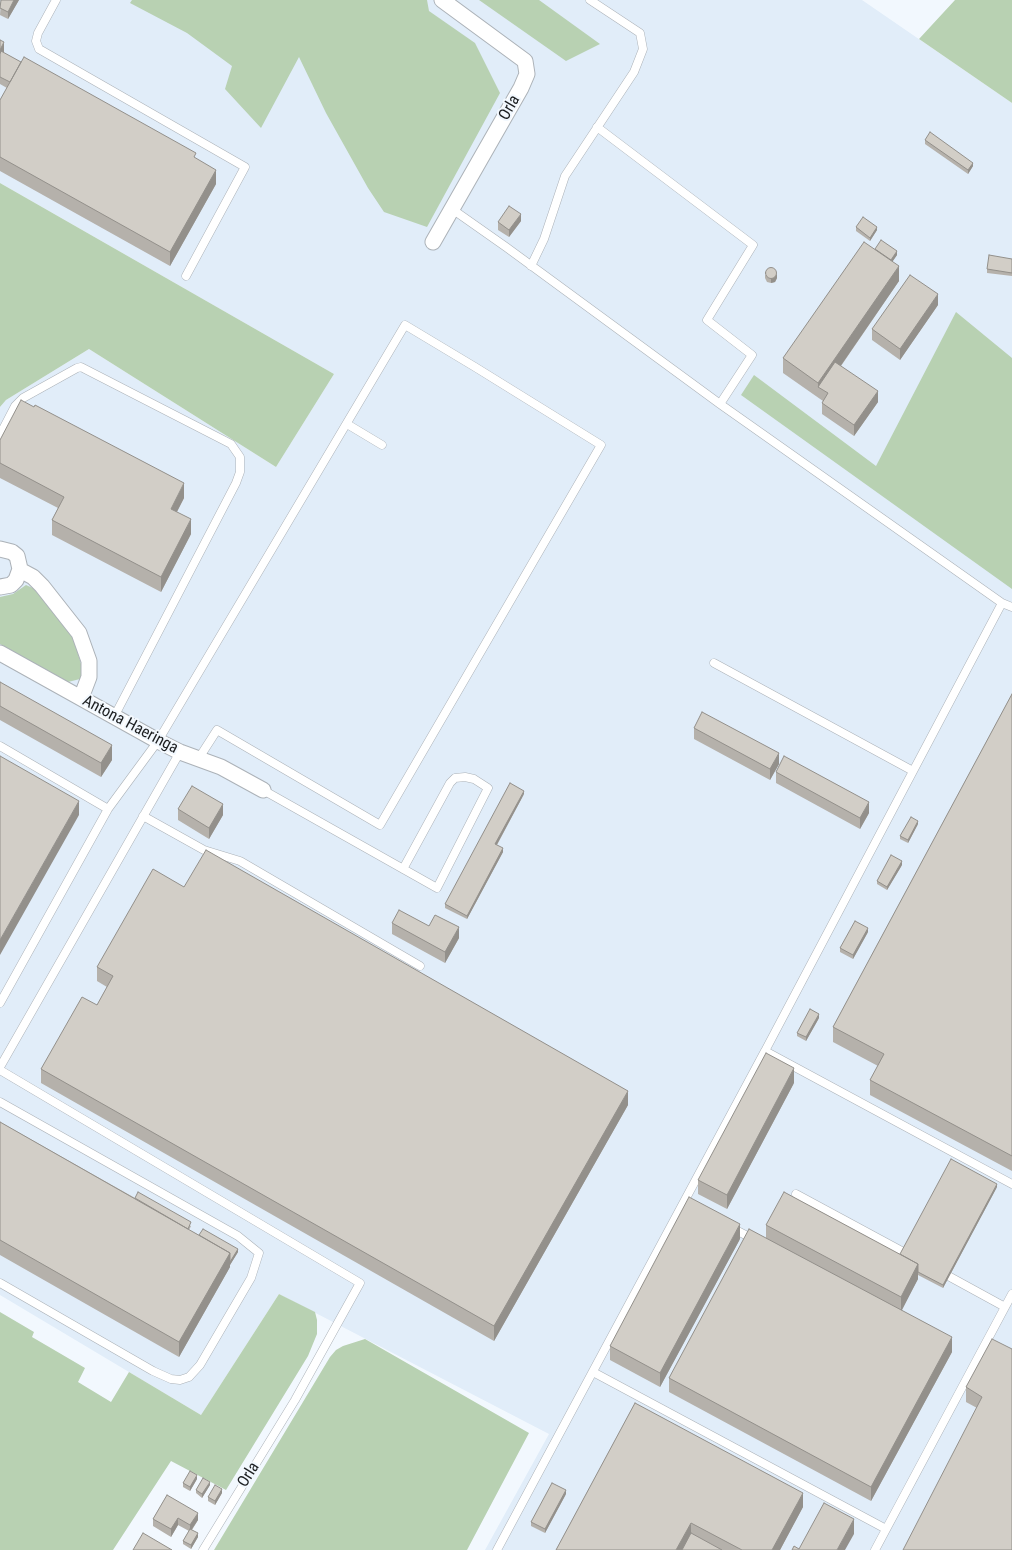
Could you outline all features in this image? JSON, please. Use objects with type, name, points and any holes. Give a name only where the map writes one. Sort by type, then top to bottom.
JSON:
[{"type":"street","name":"Orla","points":[[433,242],[521,88],[527,74],[525,61],[442,0]]},
{"type":"street","points":[[0,549],[12,552],[20,562],[20,570],[16,580],[11,584],[0,587]]},
{"type":"street","points":[[20,570],[33,577],[42,586],[79,633],[89,666],[89,677],[81,698]]},
{"type":"street","name":"Antona Haeringa","points":[[0,654],[158,741],[180,752],[221,767],[263,790]]},
{"type":"lane","points":[[56,0],[38,33],[36,41],[39,49],[245,167],[186,276]]},
{"type":"lane","points":[[531,266],[544,239],[565,176],[634,72],[643,49],[640,33],[590,0]]},
{"type":"lane","points":[[597,127],[753,245],[707,320],[752,355],[720,404]]},
{"type":"lane","points":[[452,209],[720,404],[1002,603],[1012,607]]},
{"type":"lane","points":[[0,1003],[108,809],[158,741],[405,326],[601,445],[380,825],[217,730],[199,758]]},
{"type":"lane","points":[[0,435],[15,406],[23,398],[82,367],[231,444],[240,458],[240,472],[236,483],[114,717]]},
{"type":"lane","points":[[347,424],[382,445]]},
{"type":"lane","points":[[497,1550],[765,1051],[1002,603]]},
{"type":"lane","points":[[714,663],[912,771]]},
{"type":"lane","points":[[0,746],[108,809]]},
{"type":"lane","points":[[0,1069],[180,752]]},
{"type":"lane","points":[[263,790],[403,869],[437,888],[488,788],[474,779],[465,777],[455,778],[450,783],[403,869]]},
{"type":"lane","points":[[143,816],[204,850],[240,861],[420,966]]},
{"type":"lane","points":[[765,1051],[1012,1184]]},
{"type":"lane","name":"Orla","points":[[0,1069],[360,1282],[295,1400],[203,1550]]},
{"type":"lane","points":[[0,1102],[238,1236],[259,1253],[251,1278],[200,1365],[188,1377],[180,1380],[171,1379],[153,1371],[0,1283]]},
{"type":"lane","points":[[796,1194],[918,1260]]},
{"type":"lane","points":[[684,1202],[692,1206]]},
{"type":"lane","points":[[723,1223],[759,1242]]},
{"type":"lane","points":[[936,1269],[1005,1307]]},
{"type":"lane","points":[[875,1550],[1012,1294]]},
{"type":"lane","points":[[593,1372],[886,1529]]},
{"type":"shaded area","points":[[0,0],[862,0],[1012,103],[1012,1550],[485,1550],[549,1434],[279,1294],[201,1415],[0,1295],[0,407],[6,400],[89,349],[276,467],[334,374],[0,183]]},
{"type":"green space","points":[[132,0],[427,0],[429,11],[475,43],[500,93],[427,227],[384,212],[368,188],[326,113],[299,57],[261,128],[225,89],[232,66],[187,33],[130,3]]},
{"type":"green space","points":[[479,0],[539,0],[600,44],[566,61]]},
{"type":"green space","points":[[955,0],[1012,0],[1012,103],[919,39]]},
{"type":"green space","points":[[0,183],[334,374],[276,467],[89,349],[6,400],[0,407]]},
{"type":"green space","points":[[956,312],[1012,358],[1012,589],[741,395],[754,375],[876,466]]},
{"type":"green space","points":[[26,585],[35,589],[65,624],[73,637],[81,664],[82,675],[80,679],[68,682],[0,644],[0,597],[13,594]]},
{"type":"green space","points":[[279,1294],[315,1312],[317,1334],[308,1356],[226,1490],[171,1461],[113,1550],[0,1550],[0,1312],[34,1332],[32,1337],[85,1368],[78,1382],[111,1402],[129,1372],[201,1415]]},
{"type":"green space","points":[[365,1339],[529,1433],[467,1550],[214,1550],[330,1357],[343,1346]]},
{"type":"building","points":[[1,0],[14,0],[8,12],[0,8]]},
{"type":"building","points":[[0,40],[4,42],[0,50]]},
{"type":"building","points":[[1,51],[21,62],[10,82],[0,77]]},
{"type":"building","points":[[24,57],[196,153],[194,157],[216,170],[170,252],[0,157],[0,100]]},
{"type":"building","points":[[930,132],[973,163],[968,170],[925,140]]},
{"type":"building","points":[[509,206],[521,214],[509,230],[498,222]]},
{"type":"building","points":[[863,217],[877,227],[870,238],[856,227]]},
{"type":"building","points":[[881,240],[897,251],[891,260],[875,249]]},
{"type":"building","points":[[864,242],[899,266],[818,383],[783,358]]},
{"type":"building","points":[[989,255],[1012,259],[1012,273],[987,269]]},
{"type":"building","points":[[771,267],[777,273],[771,279],[765,273]]},
{"type":"building","points":[[910,275],[938,294],[900,349],[872,329]]},
{"type":"building","points":[[835,362],[878,391],[854,425],[822,403],[828,393],[818,387]]},
{"type":"building","points":[[21,400],[34,407],[35,405],[184,483],[171,509],[191,519],[161,577],[52,520],[64,497],[0,463],[0,440]]},
{"type":"building","points":[[0,682],[112,745],[101,763],[0,706]]},
{"type":"building","points":[[1012,694],[1012,1156],[870,1080],[884,1054],[833,1027]]},
{"type":"building","points":[[702,712],[779,753],[770,769],[694,728]]},
{"type":"building","points":[[0,756],[79,801],[0,940]]},
{"type":"building","points":[[784,756],[869,802],[860,818],[776,772]]},
{"type":"building","points":[[510,783],[524,791],[495,844],[503,848],[467,916],[445,904]]},
{"type":"building","points":[[192,786],[223,804],[209,828],[178,809]]},
{"type":"building","points":[[911,817],[918,821],[908,840],[900,836]]},
{"type":"building","points":[[206,850],[628,1091],[494,1326],[41,1069],[82,997],[97,1005],[113,976],[97,967],[153,869],[184,887]]},
{"type":"building","points":[[891,855],[902,861],[887,887],[877,881]]},
{"type":"building","points":[[399,910],[429,926],[435,915],[459,927],[445,952],[392,923]]},
{"type":"building","points":[[855,921],[868,928],[853,955],[840,948]]},
{"type":"building","points":[[810,1009],[819,1014],[806,1037],[797,1033]]},
{"type":"building","points":[[766,1053],[794,1068],[727,1195],[698,1180]]},
{"type":"building","points":[[0,1122],[230,1253],[179,1342],[0,1240]]},
{"type":"building","points":[[951,1159],[997,1184],[943,1285],[918,1272],[918,1264],[900,1254]]},
{"type":"building","points":[[138,1192],[191,1222],[188,1229],[135,1198]]},
{"type":"building","points":[[784,1192],[918,1264],[901,1297],[766,1225]]},
{"type":"building","points":[[689,1197],[740,1224],[660,1373],[610,1346]]},
{"type":"building","points":[[203,1229],[238,1249],[230,1262],[230,1253],[199,1235]]},
{"type":"building","points":[[749,1229],[952,1337],[871,1487],[669,1378]]},
{"type":"building","points":[[992,1339],[1012,1349],[1012,1550],[903,1550],[982,1397],[966,1387]]},
{"type":"building","points":[[635,1403],[803,1493],[772,1550],[742,1550],[691,1523],[676,1550],[556,1550]]},
{"type":"building","points":[[190,1471],[197,1475],[190,1487],[183,1483]]},
{"type":"building","points":[[203,1478],[210,1482],[202,1494],[196,1490]]},
{"type":"building","points":[[552,1483],[566,1490],[545,1529],[531,1522]]},
{"type":"building","points":[[215,1485],[222,1489],[215,1501],[208,1497]]},
{"type":"building","points":[[167,1495],[198,1513],[190,1525],[178,1518],[171,1529],[153,1519]]},
{"type":"building","points":[[824,1503],[854,1519],[837,1550],[792,1550],[794,1546],[799,1549]]},
{"type":"building","points":[[190,1529],[198,1533],[191,1545],[183,1541]]},
{"type":"building","points":[[143,1533],[172,1550],[133,1550]]},
{"type":"building","points":[[691,1533],[722,1550],[682,1550]]}]
